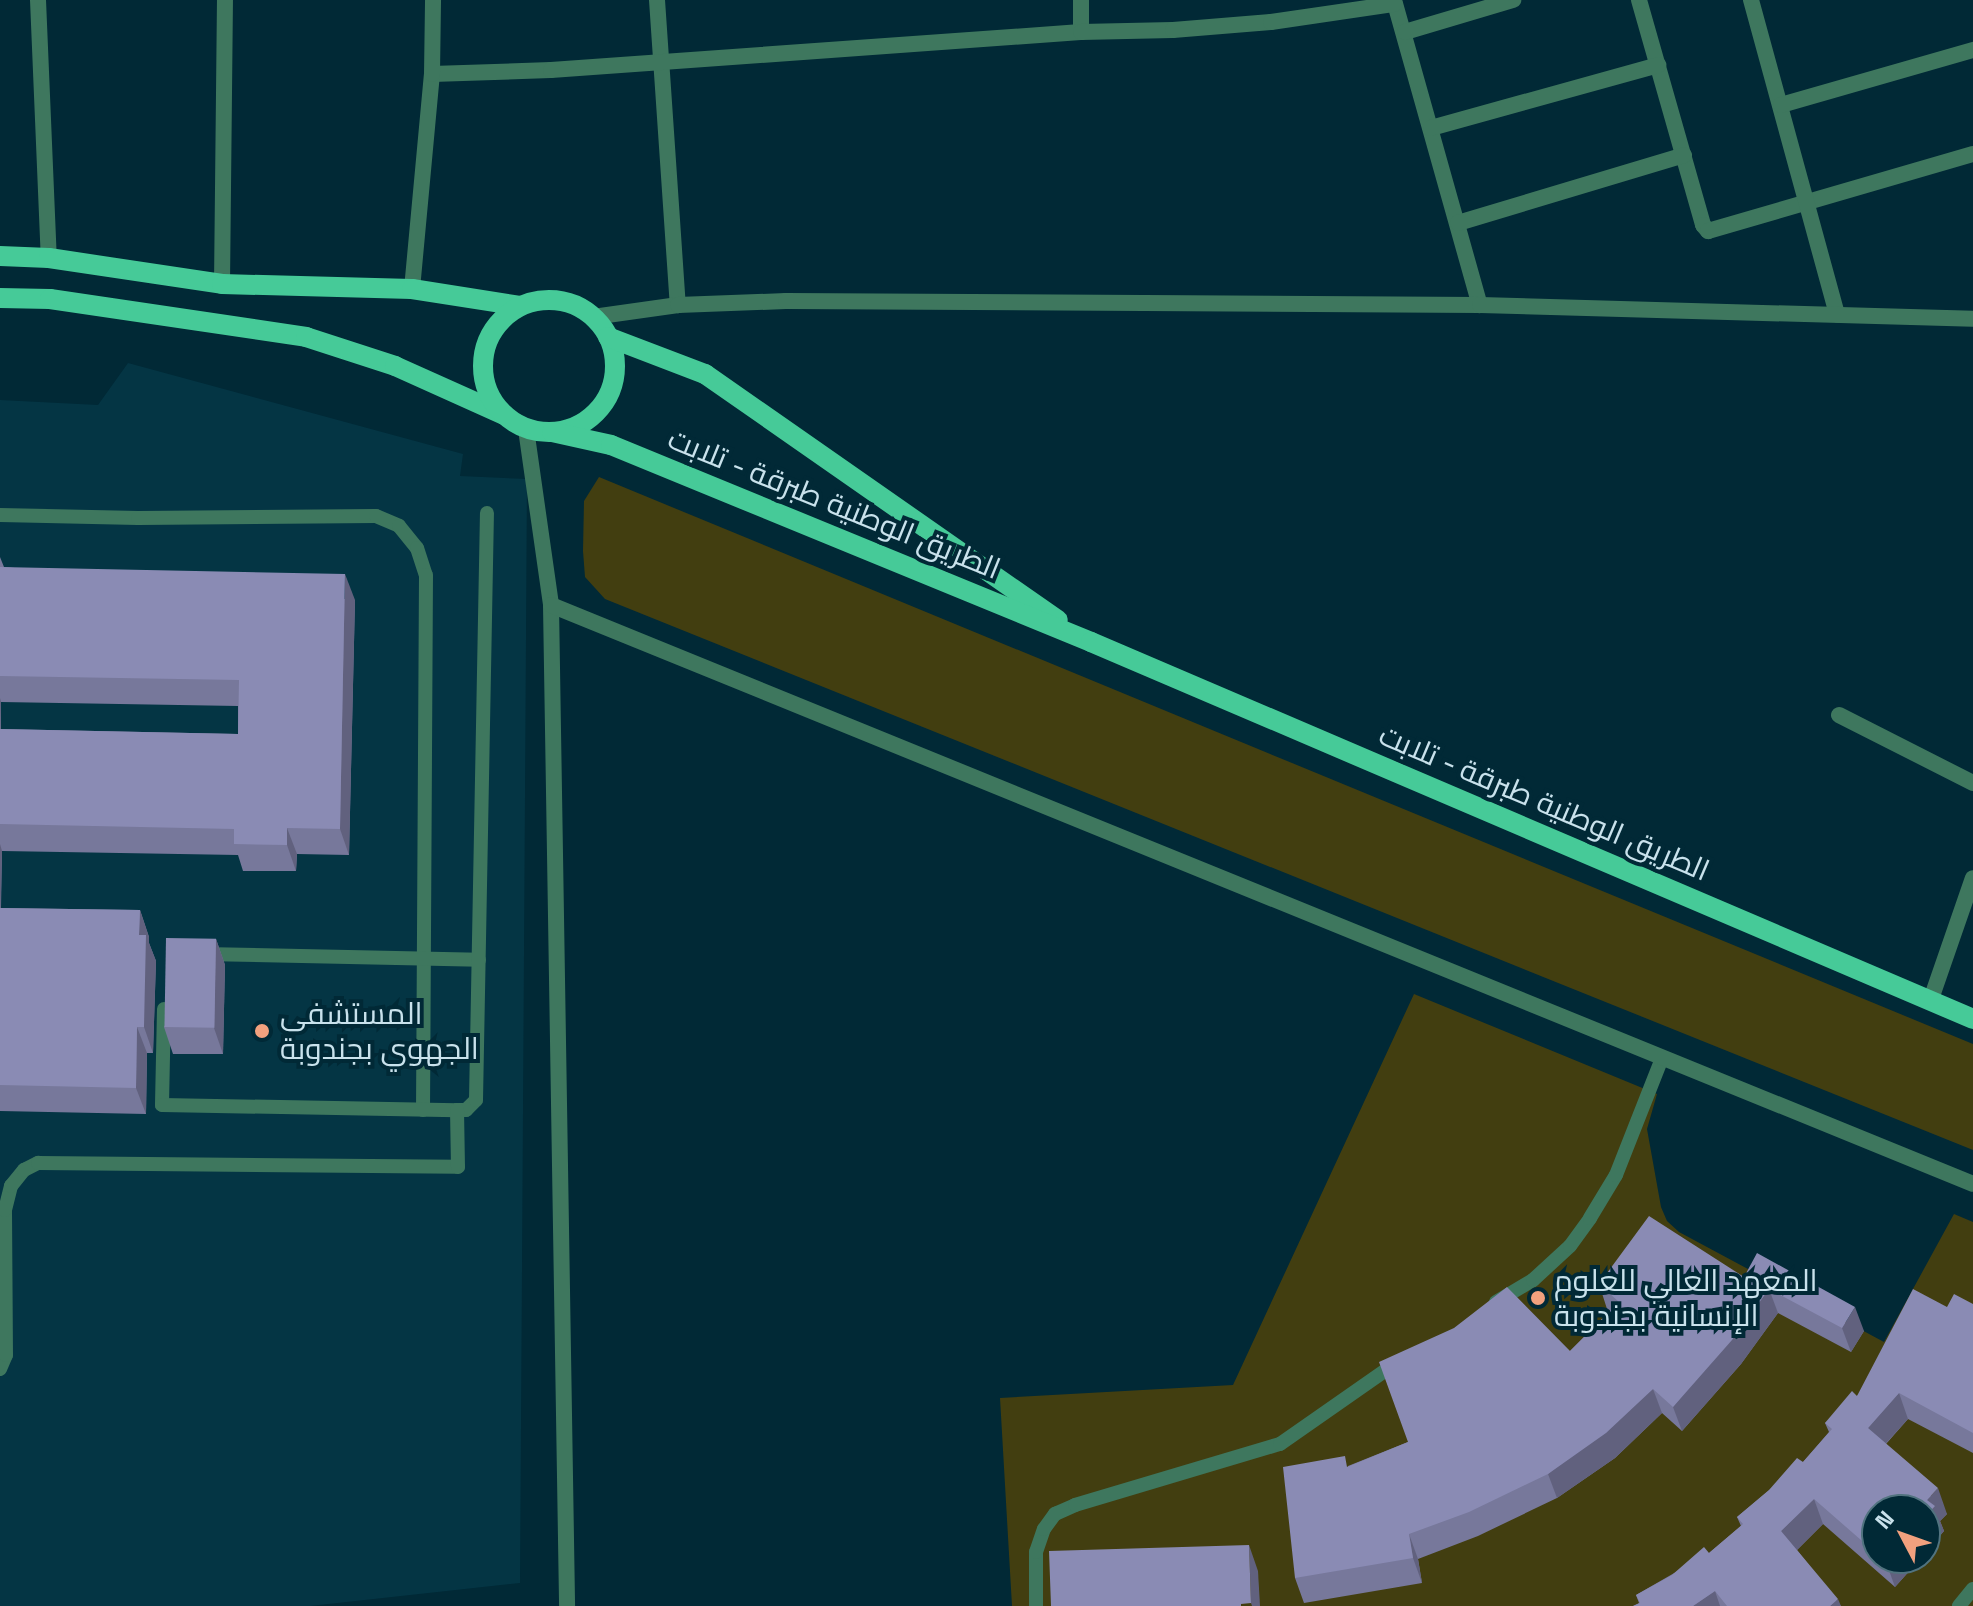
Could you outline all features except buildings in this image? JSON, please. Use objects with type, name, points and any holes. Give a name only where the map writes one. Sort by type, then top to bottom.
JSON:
[{"type":"main road","points":[[0,256],[49,258],[222,284],[412,289],[520,306],[558,300],[577,306],[593,317],[608,337],[615,358],[613,380],[605,400],[592,416],[573,428],[552,432],[526,429],[504,415],[395,366],[306,337],[50,299],[0,298]]},
{"type":"main road","points":[[504,415],[490,398],[483,378],[483,356],[496,327],[520,306]]},
{"type":"main road","name":"الطريق الوطنية طبرقة - تلابت","points":[[608,337],[705,374],[1091,642]]},
{"type":"main road","name":"الطريق الوطنية طبرقة - تلابت","points":[[552,432],[611,445],[1091,642],[1973,1019]]},
{"type":"street","points":[[38,0],[49,258]]},
{"type":"street","points":[[222,284],[225,0]]},
{"type":"street","points":[[412,289],[432,74],[433,0]]},
{"type":"street","points":[[657,0],[678,305]]},
{"type":"street","points":[[1081,0],[1081,32]]},
{"type":"street","points":[[1405,32],[1513,0]]},
{"type":"street","points":[[1639,0],[1703,225],[1708,231],[1973,154]]},
{"type":"street","points":[[1751,0],[1837,314]]},
{"type":"street","points":[[432,74],[551,70],[661,60],[1271,22],[1395,2],[1480,305]]},
{"type":"street","points":[[1781,105],[1973,50]]},
{"type":"street","points":[[1431,128],[1658,65]]},
{"type":"street","points":[[1458,223],[1684,155]]},
{"type":"street","points":[[593,317],[678,305],[801,301],[1480,305],[1973,319]]},
{"type":"street","points":[[526,429],[551,605],[570,1604]]},
{"type":"street","points":[[551,605],[1973,1184]]},
{"type":"street","points":[[1839,715],[1973,783]]},
{"type":"street","points":[[1930,1002],[1973,878]]},
{"type":"lane","points":[[165,992],[162,1105],[466,1110],[476,1100],[487,513]]},
{"type":"lane","points":[[0,515],[138,518],[376,516],[399,526],[417,548],[426,575],[423,1110]]},
{"type":"lane","points":[[181,954],[479,960]]},
{"type":"lane","points":[[1483,1310],[1533,1280],[1570,1246],[1590,1218],[1616,1175],[1662,1058]]},
{"type":"lane","points":[[0,1369],[6,1355],[5,1210],[11,1186],[24,1170],[38,1163],[458,1167],[457,1110]]},
{"type":"lane","points":[[1036,1606],[1036,1552],[1044,1529],[1055,1514],[1075,1505],[1280,1444],[1408,1356]]},
{"type":"lane","points":[[1959,1606],[1973,1589]]},
{"type":"shaded area","name":"المستشفى الجهوي بجندوبة","points":[[128,363],[463,454],[460,476],[527,479],[520,1583],[310,1606],[0,1606],[0,400],[98,405]]},
{"type":"shaded area","points":[[599,477],[1973,1044],[1973,1150],[605,599],[585,577],[583,551],[584,501]]},
{"type":"shaded area","name":"المعهد العالي للعلوم الإنسانية بجندوبة","points":[[1414,994],[1657,1094],[1647,1129],[1661,1207],[1667,1221],[1679,1232],[1884,1342],[1954,1214],[1973,1222],[1973,1606],[1012,1606],[1000,1398],[1233,1385]]},
{"type":"place","name":"المستشفى الجهوي بجندوبة","points":[[262,1031]]},
{"type":"place","name":"المعهد العالي للعلوم الإنسانية بجندوبة","points":[[1538,1298]]}]
